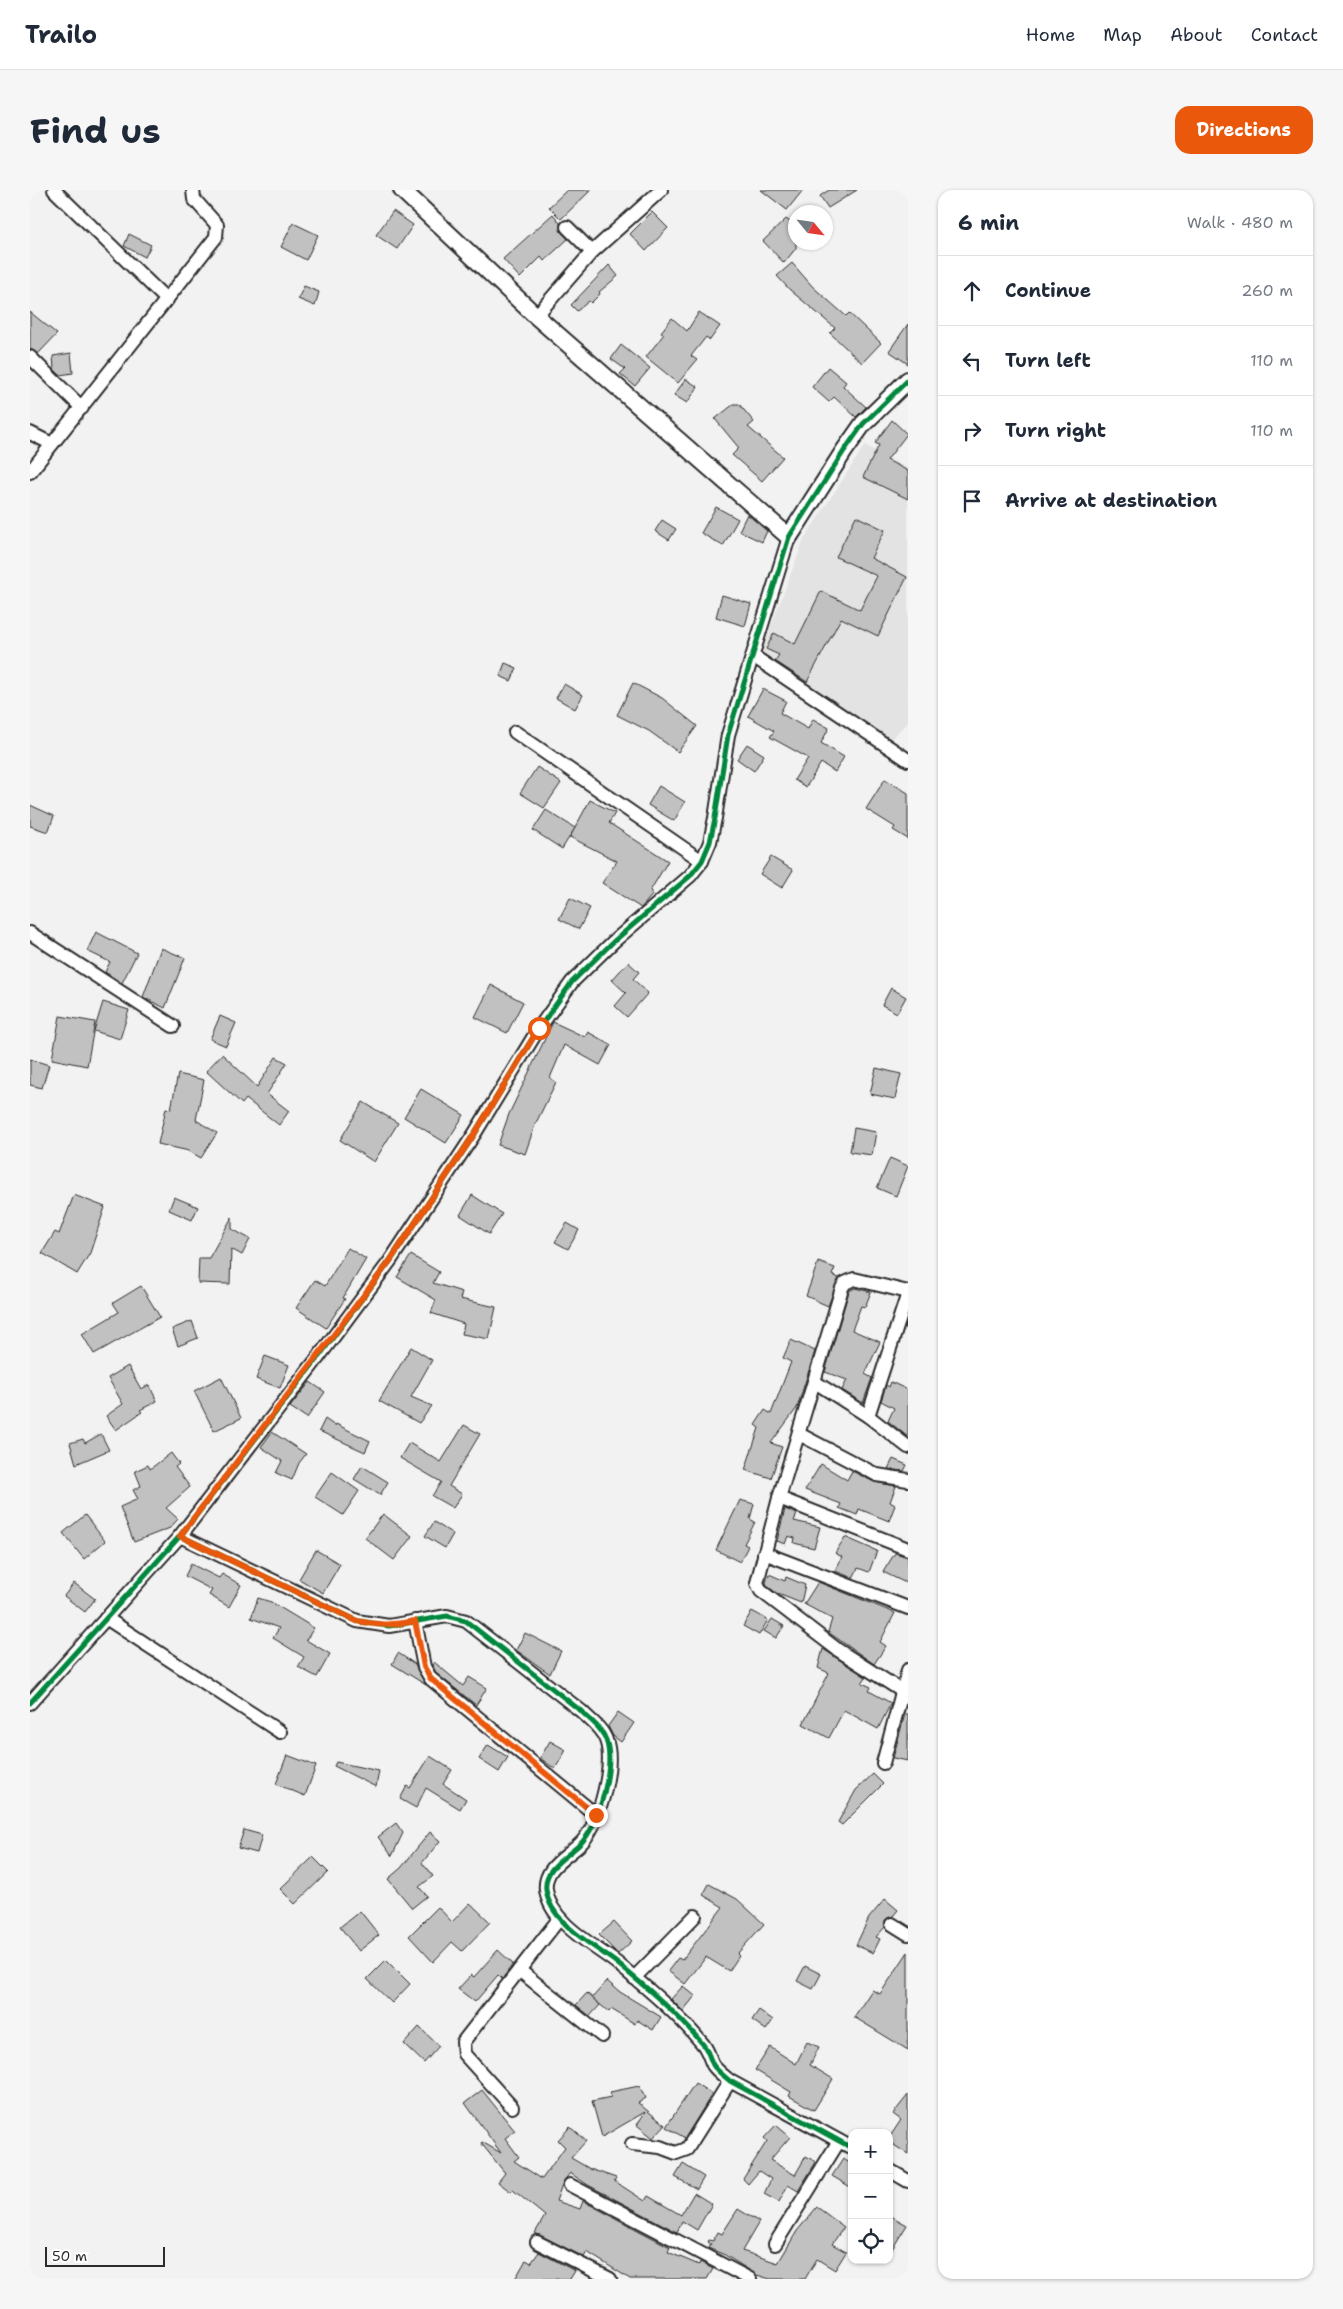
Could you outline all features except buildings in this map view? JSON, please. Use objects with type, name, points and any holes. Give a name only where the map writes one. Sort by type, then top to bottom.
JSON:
[{"type":"street","points":[[54,190],[167,300]]},
{"type":"street","points":[[30,472],[212,242],[218,231],[215,220],[194,199],[193,190]]},
{"type":"street","points":[[402,190],[536,316],[789,537]]},
{"type":"street","points":[[536,316],[592,252],[661,190]]},
{"type":"street","points":[[568,227],[592,252]]},
{"type":"street","points":[[30,357],[82,408]]},
{"type":"street","points":[[30,1704],[180,1536],[390,1261],[470,1141],[554,1004],[590,963],[690,876],[702,861],[714,826],[728,735],[789,537],[844,450],[863,424],[908,380]]},
{"type":"street","points":[[30,432],[52,444]]},
{"type":"street","points":[[753,656],[908,760]]},
{"type":"street","points":[[515,732],[702,861]]},
{"type":"street","points":[[30,933],[173,1026]]},
{"type":"street","points":[[868,1416],[908,1293],[854,1279],[845,1283],[798,1434],[764,1553],[758,1578],[758,1588],[838,1650],[902,1690]]},
{"type":"street","points":[[815,1382],[868,1416],[908,1447]]},
{"type":"street","points":[[798,1434],[878,1475],[908,1480]]},
{"type":"street","points":[[779,1498],[908,1549]]},
{"type":"street","points":[[180,1536],[357,1621],[388,1626],[447,1616],[466,1621],[546,1682],[598,1727],[606,1738],[609,1762],[596,1815],[583,1840],[555,1865],[546,1881],[550,1906],[559,1919],[634,1978],[701,2040],[713,2065],[730,2081],[848,2146]]},
{"type":"street","points":[[764,1553],[908,1608]]},
{"type":"street","points":[[106,1618],[280,1732]]},
{"type":"street","points":[[415,1621],[424,1667],[431,1679],[596,1815]]},
{"type":"street","points":[[883,1763],[908,1670]]},
{"type":"street","points":[[634,1978],[695,1916]]},
{"type":"street","points":[[512,2107],[464,2054],[462,2048],[466,2036],[559,1919]]},
{"type":"street","points":[[892,1924],[908,1934]]},
{"type":"street","points":[[519,1970],[602,2036]]},
{"type":"street","points":[[632,2144],[660,2147],[676,2153],[687,2149],[730,2081]]},
{"type":"street","points":[[775,2244],[839,2141]]},
{"type":"street","points":[[893,2172],[908,2181]]},
{"type":"street","points":[[570,2185],[750,2279]]},
{"type":"street","points":[[537,2242],[610,2279]]},
{"type":"shaded area","points":[[865,445],[908,469],[908,722],[889,741],[764,656],[762,650],[804,539]]},
{"type":"cycle path","points":[[30,1703],[180,1536],[317,1359],[390,1261],[475,1133],[539,1028],[572,982],[613,942],[690,876],[702,861],[710,842],[715,818],[728,735],[789,537],[863,424],[908,380]]},
{"type":"cycle path","points":[[180,1536],[357,1621],[389,1626],[447,1616],[466,1621],[581,1711],[599,1728],[606,1740],[609,1763],[607,1777],[600,1807],[589,1832],[583,1841],[558,1862],[549,1874],[546,1882],[549,1902],[564,1923],[574,1932],[618,1964],[672,2011],[692,2031],[707,2050],[713,2065],[730,2081],[848,2146]]},
{"type":"route","points":[[539,1028],[507,1083],[390,1261],[180,1536],[357,1621],[388,1626],[415,1621],[424,1667],[428,1676],[596,1815]]}]
